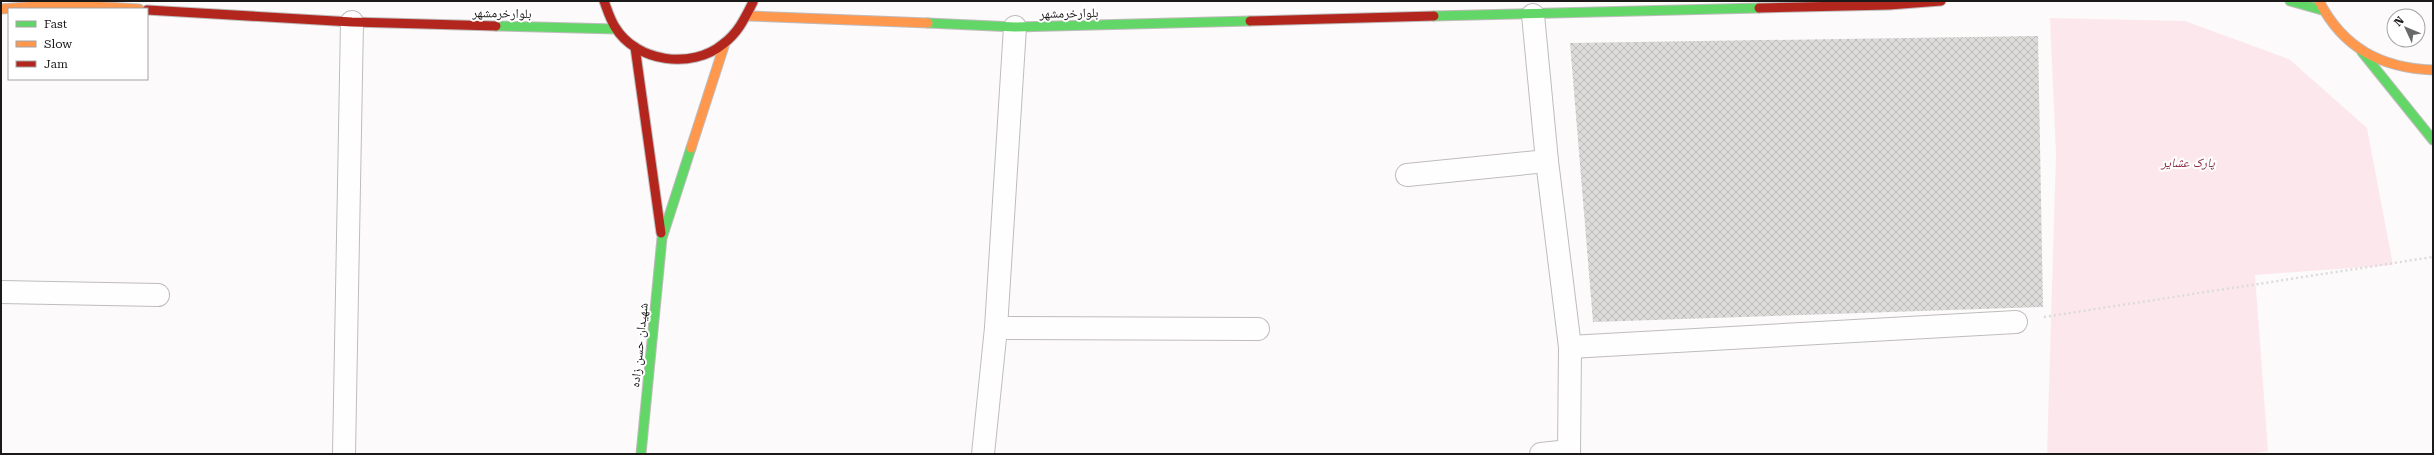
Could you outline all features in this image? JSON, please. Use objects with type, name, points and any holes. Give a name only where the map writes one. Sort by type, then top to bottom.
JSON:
[{"type":"main road","points":[[604,1],[616,29],[636,47],[647,54],[666,60],[686,60],[706,56],[724,46],[738,33],[749,16],[753,1]]},
{"type":"main road","name":"بلوارخرمشهر","points":[[749,16],[1015,27],[1533,15],[1889,5],[1941,1]]},
{"type":"main road","points":[[2290,1],[2320,5],[2340,32],[2362,52],[2433,140]]},
{"type":"main road","points":[[10,8],[58,3],[126,8]]},
{"type":"main road","name":"بلوارخرمشهر","points":[[148,10],[352,22],[616,29]]},
{"type":"main road","name":"شهیدان حسن زاده","points":[[641,454],[662,238],[724,46]]},
{"type":"main road","name":"شهیدان حسن زاده","points":[[636,47],[662,238]]},
{"type":"main road","points":[[2362,52],[2388,64],[2417,70],[2433,70]]},
{"type":"street","points":[[1533,15],[1547,161],[1570,347],[1569,452],[1540,454]]},
{"type":"street","points":[[344,454],[352,22]]},
{"type":"street","points":[[983,454],[996,328],[1015,27]]},
{"type":"street","points":[[1407,175],[1547,161]]},
{"type":"street","points":[[1,292],[158,295]]},
{"type":"street","points":[[1570,347],[2016,322]]},
{"type":"street","points":[[996,328],[1258,329]]},
{"type":"path","points":[[2016,322],[2433,257]]},
{"type":"green space","name":"پارک عشایر","points":[[2050,18],[2185,21],[2289,59],[2367,128],[2393,265],[2255,275],[2268,451],[2250,454],[2047,454],[2056,154]]},
{"type":"building","points":[[2038,36],[2043,307],[1593,322],[1570,43]]},
{"type":"traffic: fast","points":[[2290,1],[2322,10]]},
{"type":"traffic: fast","points":[[1434,16],[1759,8]]},
{"type":"traffic: fast","points":[[928,23],[1015,27],[1250,21]]},
{"type":"traffic: fast","points":[[496,26],[616,29]]},
{"type":"traffic: fast","points":[[2362,52],[2433,140]]},
{"type":"traffic: fast","points":[[641,454],[662,238],[691,148]]},
{"type":"traffic: slow","points":[[2319,1],[2340,31],[2352,43],[2366,52],[2380,60],[2397,65],[2433,70]]},
{"type":"traffic: slow","points":[[13,8],[60,4],[123,8]]},
{"type":"traffic: slow","points":[[1,9],[8,8]]},
{"type":"traffic: slow","points":[[749,16],[928,23]]},
{"type":"traffic: slow","points":[[691,148],[724,46]]},
{"type":"traffic: jam","points":[[604,1],[615,27],[624,39],[636,48],[650,55],[681,59],[696,57],[710,52],[723,44],[737,30],[753,2]]},
{"type":"traffic: jam","points":[[1759,8],[1889,5],[1941,1]]},
{"type":"traffic: jam","points":[[148,10],[352,22],[496,26]]},
{"type":"traffic: jam","points":[[1250,21],[1434,16]]},
{"type":"traffic: jam","points":[[635,47],[661,233]]}]
